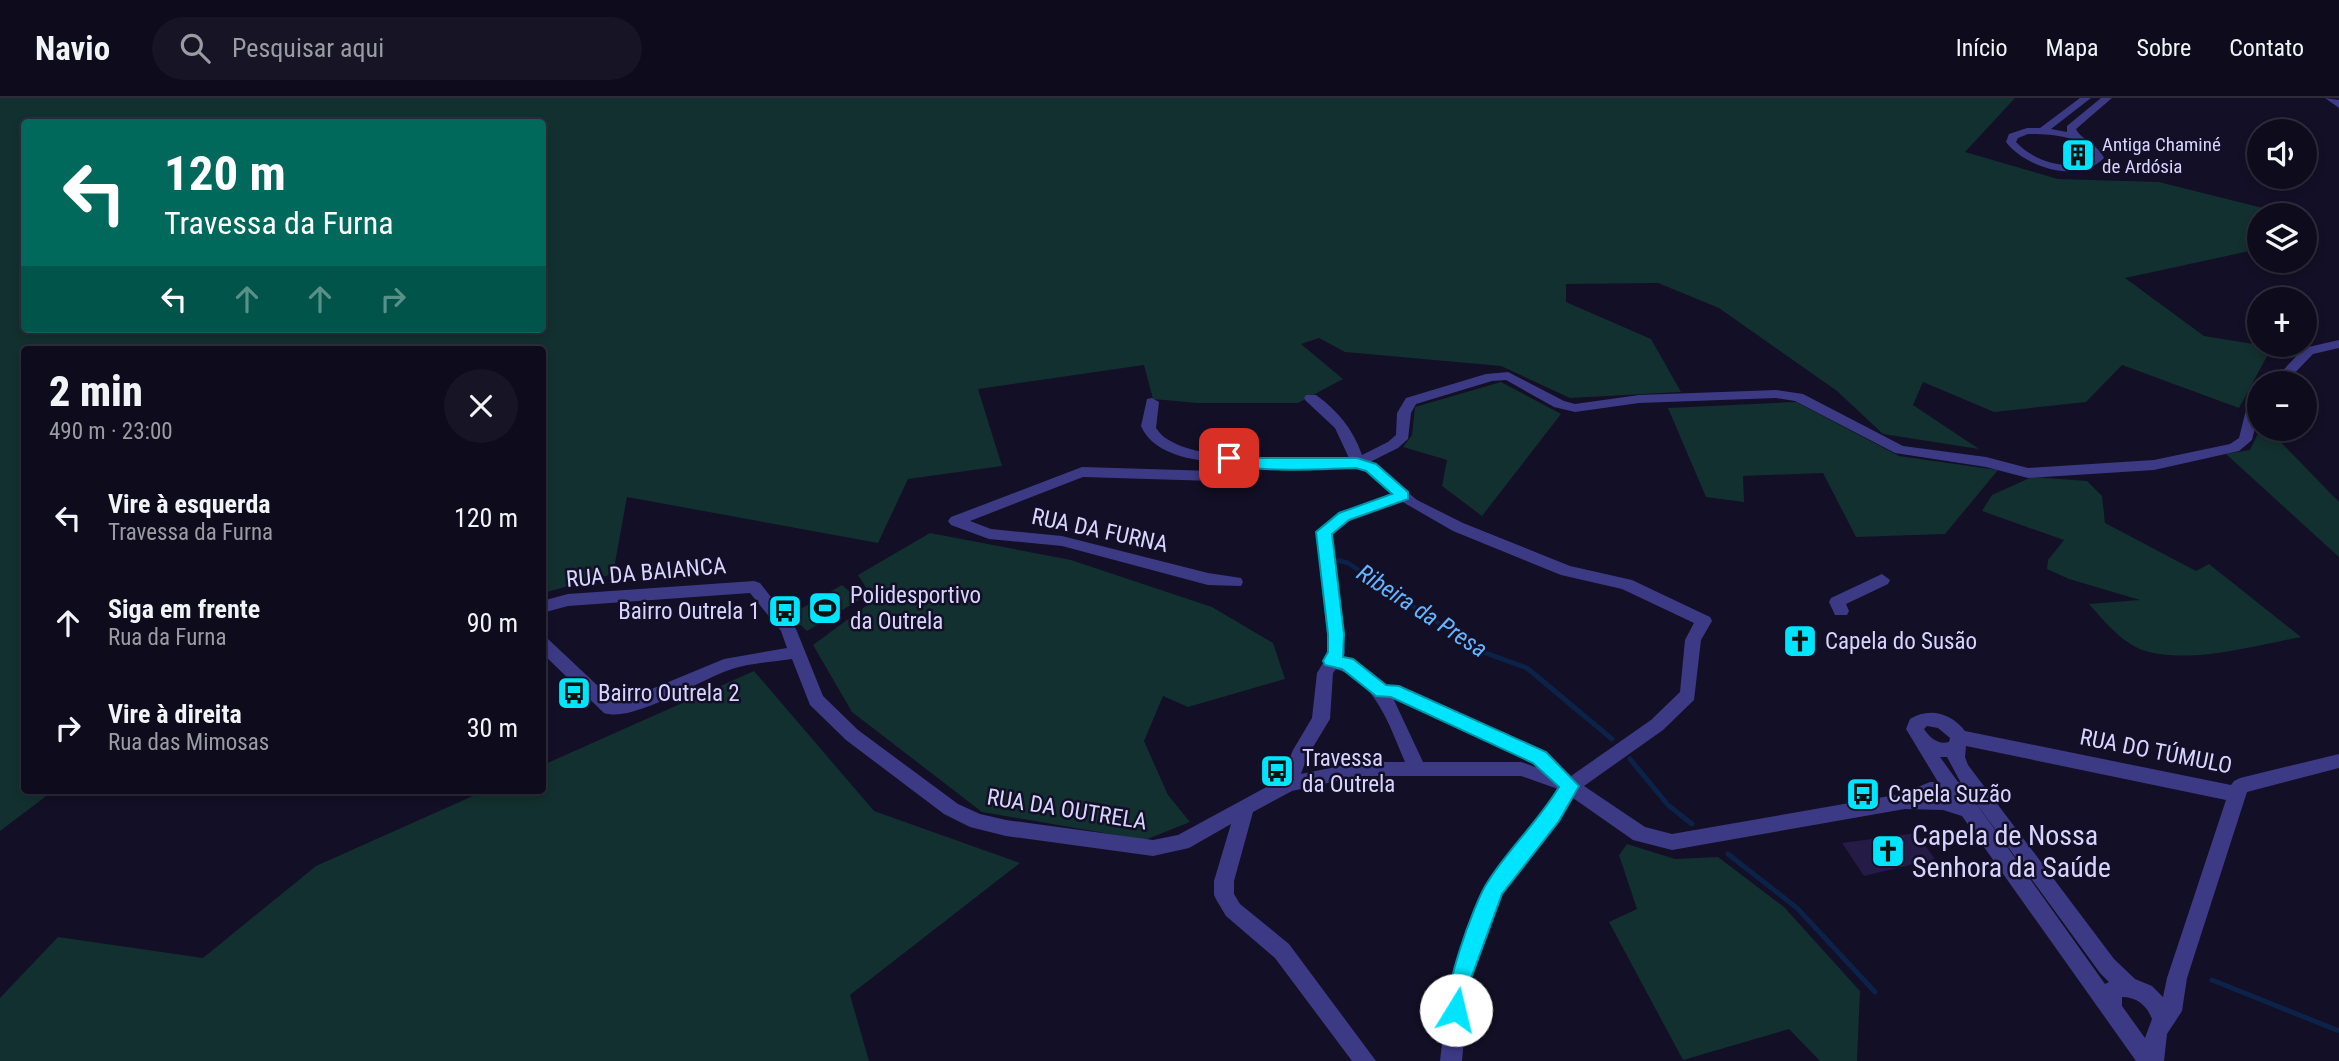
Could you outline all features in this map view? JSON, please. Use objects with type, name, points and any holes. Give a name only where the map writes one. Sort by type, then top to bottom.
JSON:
[{"type":"street","points":[[2042,131],[2086,98]]},
{"type":"street","points":[[2075,138],[2071,128],[2107,98]]},
{"type":"street","points":[[2330,98],[2338,101]]},
{"type":"street","points":[[2042,131],[2075,138],[2093,148],[2099,155],[2097,161],[2083,167],[2050,164],[2020,153],[2011,142],[2013,136],[2021,132],[2042,131]]},
{"type":"street","points":[[2287,371],[2300,354],[2320,345],[2339,344]]},
{"type":"street","points":[[1357,463],[1393,445],[1403,436],[1404,413],[1411,401],[1492,377],[1508,376],[1559,404],[1575,408],[1639,399],[1776,394],[1798,397],[1900,450],[1986,461],[2028,473],[2154,465],[2234,448],[2245,440],[2247,433]]},
{"type":"street","points":[[1311,397],[1341,424],[1353,445],[1357,463]]},
{"type":"street","points":[[1152,402],[1147,425],[1159,440],[1191,454],[1229,458],[1243,463],[1357,463],[1371,468],[1403,495],[1458,527],[1567,571],[1626,584],[1703,621],[1693,640],[1688,695],[1657,725],[1570,786],[1552,815],[1493,889],[1459,984],[1451,1061]]},
{"type":"street","name":"RUA DA FURNA","points":[[1235,582],[1208,579],[1062,541],[989,534],[956,521],[1082,472],[1213,476],[1225,475],[1243,463]]},
{"type":"street","points":[[1288,784],[1299,755],[1321,719],[1325,673],[1337,653],[1324,532],[1344,516],[1403,495]]},
{"type":"street","points":[[1841,611],[1837,602],[1882,580]]},
{"type":"street","name":"RUA DA BAIANCA","points":[[546,606],[568,600],[754,587]]},
{"type":"street","name":"RUA DA OUTRELA","points":[[754,587],[788,629],[816,700],[852,735],[951,809],[977,821],[1063,838],[1153,848],[1182,842],[1288,784],[1359,769],[1521,769],[1570,786]]},
{"type":"street","points":[[546,647],[611,708],[627,707],[730,663],[799,652]]},
{"type":"street","points":[[1331,661],[1347,664],[1382,691],[1416,767]]},
{"type":"street","points":[[1382,691],[1393,691],[1539,757],[1570,786],[1640,834],[1672,842],[1905,801],[1953,797]]},
{"type":"street","points":[[2002,824],[1937,785],[1941,773],[1920,739],[1916,724],[1930,718],[1944,723],[2002,824],[2108,966],[2158,1005],[2160,1025],[2151,1061]]},
{"type":"street","name":"RUA DO TÚMULO","points":[[1920,739],[1940,750],[1957,747],[2236,794],[2240,786],[2248,782],[2339,761]]},
{"type":"street","points":[[1957,747],[1953,797],[2151,1061]]},
{"type":"street","points":[[2175,983],[2154,991],[2113,990],[2110,1001],[2115,1012],[2142,1030],[2160,1025],[2171,1011],[2175,983],[2236,794]]},
{"type":"street","points":[[1245,808],[1224,881],[1224,895],[1233,910],[1282,951],[1299,971],[1365,1061]]},
{"type":"green space","points":[[0,98],[2015,98],[1965,152],[2058,179],[2159,182],[2247,204],[2247,252],[2125,278],[2204,336],[2247,343],[2247,357],[2267,357],[2259,371],[2247,371],[2247,393],[2239,408],[2122,365],[2086,402],[1994,412],[1923,382],[1913,405],[1979,449],[1883,434],[1837,391],[1719,308],[1658,283],[1566,284],[1566,302],[1651,339],[1681,392],[1570,398],[1501,366],[1345,352],[1319,338],[1301,344],[1343,379],[1298,403],[1197,403],[1153,399],[1144,365],[978,389],[1002,466],[908,479],[878,543],[627,497],[613,574],[546,592],[546,346],[21,346],[21,794],[49,794],[0,831]]},
{"type":"green space","points":[[1501,382],[1561,414],[1482,516],[1442,486],[1447,460],[1403,447],[1412,435],[1415,407]]},
{"type":"green space","points":[[1796,402],[1899,456],[1998,470],[1945,534],[1856,537],[1823,473],[1743,476],[1744,502],[1706,497],[1668,408]]},
{"type":"green space","points":[[2254,441],[2280,441],[2339,502],[2339,557],[2226,454],[2250,450]]},
{"type":"green space","points":[[2032,477],[2087,481],[2102,496],[2105,523],[2196,571],[2209,564],[2301,637],[2225,652],[2187,656],[2149,652],[2131,644],[2089,604],[2140,600],[2069,579],[2047,569],[2048,560],[2064,540],[1982,511],[1992,495]]},
{"type":"green space","points":[[930,533],[1071,560],[1212,607],[1273,643],[1285,679],[1188,707],[1163,696],[1144,741],[1168,795],[1190,822],[1145,840],[982,812],[852,712],[813,645],[874,600],[858,575]]},
{"type":"green space","name":"Polidesportivo da Outrela","points":[[842,585],[859,600],[807,631],[790,615]]},
{"type":"green space","points":[[754,671],[874,811],[1020,863],[850,995],[869,1061],[0,1061],[0,998],[58,937],[203,958],[316,866],[477,794],[546,794],[546,764]]},
{"type":"green space","points":[[1627,844],[1675,859],[1718,857],[1784,907],[1860,991],[1857,1061],[1820,1061],[1789,1029],[1683,1060],[1609,922],[1637,909],[1619,855]]},
{"type":"building","name":"Capela do Susão","points":[[1793,629],[1816,645],[1807,652],[1784,637]]},
{"type":"building","name":"Capela de Nossa Senhora da Saúde","points":[[1916,833],[1935,859],[1864,876],[1842,843]]},
{"type":"waterway","name":"Ribeira da Presa","points":[[1332,559],[1348,563],[1480,651]]},
{"type":"waterway","name":"Ribeira da Presa","points":[[1480,651],[1527,668],[1612,739]]},
{"type":"waterway","name":"Ribeira da Presa","points":[[1630,759],[1668,805],[1692,824]]},
{"type":"waterway","name":"Ribeira da Presa","points":[[1728,854],[1797,908],[1875,992]]},
{"type":"waterway","name":"Ribeira da Presa","points":[[2212,980],[2339,1031]]},
{"type":"place","name":"Antiga Chaminé de Ardósia","points":[[2078,155]]},
{"type":"place","name":"Polidesportivo da Outrela","points":[[825,608]]},
{"type":"place","name":"Bairro Outrela 1","points":[[785,611]]},
{"type":"place","name":"Capela do Susão","points":[[1800,641]]},
{"type":"place","name":"Bairro Outrela 2","points":[[574,693]]},
{"type":"place","name":"Travessa da Outrela","points":[[1277,771]]},
{"type":"place","name":"Capela Suzão","points":[[1863,794]]},
{"type":"place","name":"Capela de Nossa Senhora da Saúde","points":[[1888,851]]},
{"type":"route","points":[[1229,458],[1243,463],[1357,463],[1371,468],[1403,495],[1344,516],[1324,532],[1323,542],[1336,634],[1337,653],[1331,661],[1347,664],[1382,691],[1393,691],[1539,757],[1570,786],[1552,815],[1493,889],[1459,984],[1456,1010]]}]
